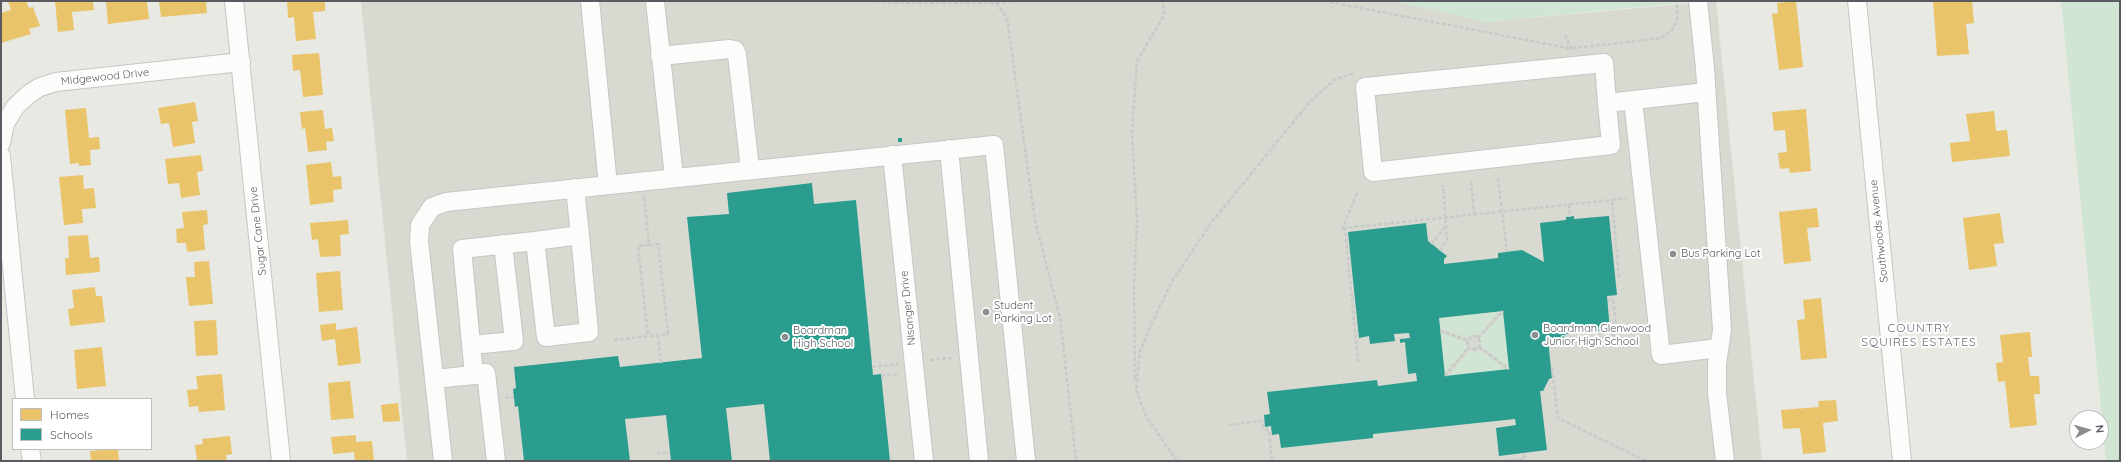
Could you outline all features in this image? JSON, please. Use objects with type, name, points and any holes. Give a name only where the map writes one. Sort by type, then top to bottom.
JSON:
[{"type":"street","name":"Sugar Cane Drive","points":[[234,1],[281,461]]},
{"type":"street","points":[[590,1],[608,185]]},
{"type":"street","points":[[655,1],[674,177]]},
{"type":"street","points":[[1698,1],[1706,92],[1722,330],[1717,364],[1717,393],[1725,461]]},
{"type":"street","name":"Southwoods Avenue","points":[[1857,1],[1902,461]]},
{"type":"street","points":[[660,56],[730,49],[735,50],[737,54],[750,169]]},
{"type":"street","name":"Midgewood Drive","points":[[1,143],[5,124],[15,107],[29,94],[40,87],[56,82],[240,62]]},
{"type":"street","points":[[1604,63],[1607,103],[1611,145],[1373,172],[1365,87],[1604,63]]},
{"type":"street","points":[[1607,103],[1706,92]]},
{"type":"street","points":[[1633,100],[1661,355],[1719,348]]},
{"type":"street","points":[[443,461],[419,241],[420,225],[427,212],[432,207],[446,202],[750,169],[994,145],[1026,461]]},
{"type":"street","points":[[949,149],[979,461]]},
{"type":"street","name":"Nisonger Drive","points":[[892,155],[924,461]]},
{"type":"street","points":[[1,156],[25,398]]},
{"type":"street","points":[[535,241],[546,337],[589,332],[575,188]]},
{"type":"street","points":[[474,375],[462,249],[580,235]]},
{"type":"street","points":[[471,345],[514,341],[503,244]]},
{"type":"street","points":[[434,379],[486,374],[496,461]]},
{"type":"street","points":[[30,450],[32,461]]},
{"type":"path","points":[[870,1],[901,3],[996,3],[1016,1]]},
{"type":"path","points":[[1163,1],[1164,15],[1137,60],[1132,133],[1137,221],[1134,286],[1136,389],[1146,416],[1176,461]]},
{"type":"path","points":[[1324,1],[1570,48]]},
{"type":"path","points":[[1555,50],[1661,38],[1672,30],[1677,20],[1677,1]]},
{"type":"path","points":[[996,3],[1007,18],[1035,221],[1060,317],[1076,461]]},
{"type":"path","points":[[1136,389],[1140,351],[1152,323],[1173,280],[1211,223],[1308,104],[1334,80],[1361,71]]},
{"type":"path","points":[[1498,178],[1507,252]]},
{"type":"path","points":[[1472,181],[1474,215]]},
{"type":"path","points":[[1440,251],[1448,240],[1443,185]]},
{"type":"path","points":[[643,190],[648,245]]},
{"type":"path","points":[[1356,193],[1343,227],[1358,362]]},
{"type":"path","points":[[1344,230],[1347,228],[1630,198]]},
{"type":"path","points":[[1612,200],[1619,277]]},
{"type":"path","points":[[1569,204],[1570,217]]},
{"type":"path","points":[[1431,244],[1446,226]]},
{"type":"path","points":[[614,340],[668,334],[658,244],[638,246],[648,336]]},
{"type":"path","points":[[1608,300],[1613,299],[1616,333],[1611,336]]},
{"type":"path","points":[[1478,338],[1503,311]]},
{"type":"path","points":[[1440,331],[1467,340]]},
{"type":"path","points":[[658,335],[661,363]]},
{"type":"path","points":[[1467,340],[1473,336],[1478,338]]},
{"type":"path","points":[[1478,338],[1480,341],[1479,347]]},
{"type":"path","points":[[1445,376],[1468,348],[1467,340]]},
{"type":"path","points":[[1468,348],[1474,350],[1479,347]]},
{"type":"path","points":[[1479,347],[1509,369]]},
{"type":"path","points":[[930,360],[938,359]]},
{"type":"path","points":[[872,367],[889,365]]},
{"type":"path","points":[[1552,368],[1558,418],[1646,461]]},
{"type":"path","points":[[881,376],[905,374]]},
{"type":"path","points":[[1229,425],[1263,421],[1263,427],[1268,431],[1272,461]]},
{"type":"path","points":[[657,454],[670,452]]},
{"type":"path","points":[[1501,461],[1524,459],[1524,453]]},
{"type":"shaded area","points":[[361,1],[1393,1],[1486,22],[1716,1],[1762,461],[407,461]]},
{"type":"green space","points":[[1393,1],[1700,1],[1486,22]]},
{"type":"green space","points":[[2061,1],[2120,1],[2120,461],[2106,461],[2105,450],[2109,450],[2109,410],[2101,410]]},
{"type":"green space","points":[[1499,311],[1478,335],[1471,335],[1467,338],[1440,328],[1439,318]]},
{"type":"green space","points":[[1503,313],[1509,368],[1481,346],[1480,338]]},
{"type":"green space","points":[[1445,333],[1465,342],[1467,348],[1444,373],[1440,334]]},
{"type":"green space","points":[[1480,350],[1506,370],[1450,375],[1469,351],[1476,352]]},
{"type":"building: Homes","points":[[8,1],[26,1],[29,8],[33,7],[40,26],[29,29],[31,34],[1,43],[1,13],[11,10]]},
{"type":"building: Homes","points":[[55,1],[93,1],[94,10],[72,12],[74,30],[58,32]]},
{"type":"building: Homes","points":[[106,1],[147,1],[149,19],[108,24]]},
{"type":"building: Homes","points":[[159,1],[206,1],[207,13],[161,17]]},
{"type":"building: Homes","points":[[287,1],[325,1],[325,11],[313,12],[316,39],[296,41],[294,17],[288,18]]},
{"type":"building: Homes","points":[[1796,1],[1803,67],[1779,70],[1772,14],[1778,13],[1777,3]]},
{"type":"building: Homes","points":[[1933,1],[1972,1],[1974,23],[1966,24],[1969,54],[1937,56]]},
{"type":"building: Homes","points":[[319,53],[323,95],[303,97],[300,70],[293,71],[292,55]]},
{"type":"building: Homes","points":[[195,102],[198,121],[192,122],[195,143],[173,147],[169,123],[161,124],[158,108]]},
{"type":"building: Homes","points":[[86,108],[89,138],[99,137],[100,149],[90,150],[91,165],[79,166],[79,163],[70,164],[65,110]]},
{"type":"building: Homes","points":[[1806,109],[1811,171],[1790,173],[1789,168],[1780,169],[1778,153],[1787,152],[1785,130],[1774,131],[1772,112]]},
{"type":"building: Homes","points":[[323,110],[325,129],[332,128],[334,141],[326,142],[327,150],[308,152],[305,128],[302,129],[300,112]]},
{"type":"building: Homes","points":[[1994,111],[1996,131],[2007,130],[2010,156],[1952,162],[1950,143],[1970,141],[1966,114]]},
{"type":"building: Homes","points":[[201,155],[203,171],[197,172],[200,195],[181,198],[179,183],[168,184],[165,159]]},
{"type":"building: Homes","points":[[331,162],[333,177],[341,176],[342,189],[333,190],[334,202],[310,205],[306,165]]},
{"type":"building: Homes","points":[[83,175],[84,189],[94,188],[96,208],[82,209],[83,223],[64,225],[59,177]]},
{"type":"building: Homes","points":[[1817,208],[1819,227],[1807,228],[1811,261],[1784,264],[1779,212]]},
{"type":"building: Homes","points":[[207,210],[208,224],[203,225],[205,250],[187,252],[186,243],[177,243],[176,229],[184,228],[182,212]]},
{"type":"building: Homes","points":[[2000,213],[2004,243],[1994,244],[1997,266],[1969,270],[1963,218]]},
{"type":"building: Homes","points":[[348,220],[349,234],[340,235],[341,256],[320,257],[318,239],[312,240],[310,223]]},
{"type":"building: Homes","points":[[88,235],[90,258],[99,257],[100,272],[66,275],[65,258],[69,258],[68,236]]},
{"type":"building: Homes","points":[[209,261],[213,304],[189,306],[186,277],[195,277],[194,262]]},
{"type":"building: Homes","points":[[340,271],[343,310],[319,312],[316,273]]},
{"type":"building: Homes","points":[[95,287],[96,296],[102,296],[105,322],[70,326],[68,309],[74,308],[72,290]]},
{"type":"building: Homes","points":[[1821,298],[1827,358],[1801,360],[1797,320],[1805,319],[1803,300]]},
{"type":"building: Homes","points":[[216,320],[218,355],[196,356],[194,321]]},
{"type":"building: Homes","points":[[336,323],[336,330],[357,327],[361,363],[338,366],[335,339],[322,341],[320,325]]},
{"type":"building: Homes","points":[[2030,332],[2032,357],[2028,357],[2030,376],[2039,376],[2040,394],[2034,394],[2037,425],[2010,428],[2005,381],[1998,382],[1996,363],[2003,362],[2000,335]]},
{"type":"building: Homes","points":[[102,347],[106,386],[77,389],[74,350]]},
{"type":"building: Homes","points":[[222,374],[225,410],[199,412],[198,406],[189,407],[187,390],[198,389],[196,376]]},
{"type":"building: Homes","points":[[350,381],[354,418],[331,420],[328,383]]},
{"type":"building: Homes","points":[[1836,400],[1838,421],[1823,423],[1826,452],[1803,454],[1800,428],[1783,429],[1781,410],[1819,407],[1818,401]]},
{"type":"building: Homes","points":[[398,403],[400,421],[383,422],[381,405]]},
{"type":"building: Homes","points":[[356,435],[356,442],[372,441],[374,461],[355,461],[354,452],[333,454],[331,437]]},
{"type":"building: Homes","points":[[230,436],[232,454],[226,455],[227,461],[197,461],[195,445],[203,444],[202,439]]},
{"type":"building: Homes","points":[[118,450],[119,461],[91,461],[90,451]]},
{"type":"building: Schools","points":[[898,138],[902,138],[902,142],[898,142]]},
{"type":"building: Schools","name":"Boardman High School","points":[[812,183],[814,204],[856,200],[873,375],[881,374],[890,461],[770,461],[764,404],[726,408],[732,461],[671,461],[666,415],[625,419],[630,461],[524,461],[518,406],[515,407],[513,389],[516,388],[514,367],[618,356],[620,367],[702,358],[687,217],[729,214],[727,193]]},
{"type":"building: Schools","name":"Boardman Glenwood Junior High School","points":[[1574,216],[1574,219],[1609,216],[1617,295],[1607,296],[1610,330],[1565,334],[1566,338],[1548,340],[1552,378],[1549,379],[1543,391],[1540,391],[1547,450],[1499,456],[1496,428],[1516,425],[1515,419],[1373,434],[1373,438],[1281,448],[1279,434],[1272,435],[1271,426],[1265,427],[1264,415],[1270,414],[1267,392],[1377,380],[1378,386],[1417,381],[1416,373],[1408,374],[1405,342],[1400,343],[1400,339],[1410,338],[1409,333],[1394,334],[1395,341],[1370,344],[1369,336],[1359,338],[1348,232],[1426,223],[1428,241],[1447,256],[1444,259],[1444,264],[1498,258],[1498,253],[1522,250],[1544,262],[1540,223],[1566,220],[1566,217]],"holes":[[[1503,311],[1509,369],[1445,376],[1439,318]]]},
{"type":"place","name":"Bus Parking Lot","points":[[1673,254]]},
{"type":"place","name":"Student Parking Lot","points":[[986,312]]},
{"type":"place","name":"Boardman Glenwood Junior High School","points":[[1535,335]]},
{"type":"place","name":"Boardman High School","points":[[785,337]]},
{"type":"district","name":"COUNTRY SQUIRES ESTATES","points":[[1919,335]]}]
